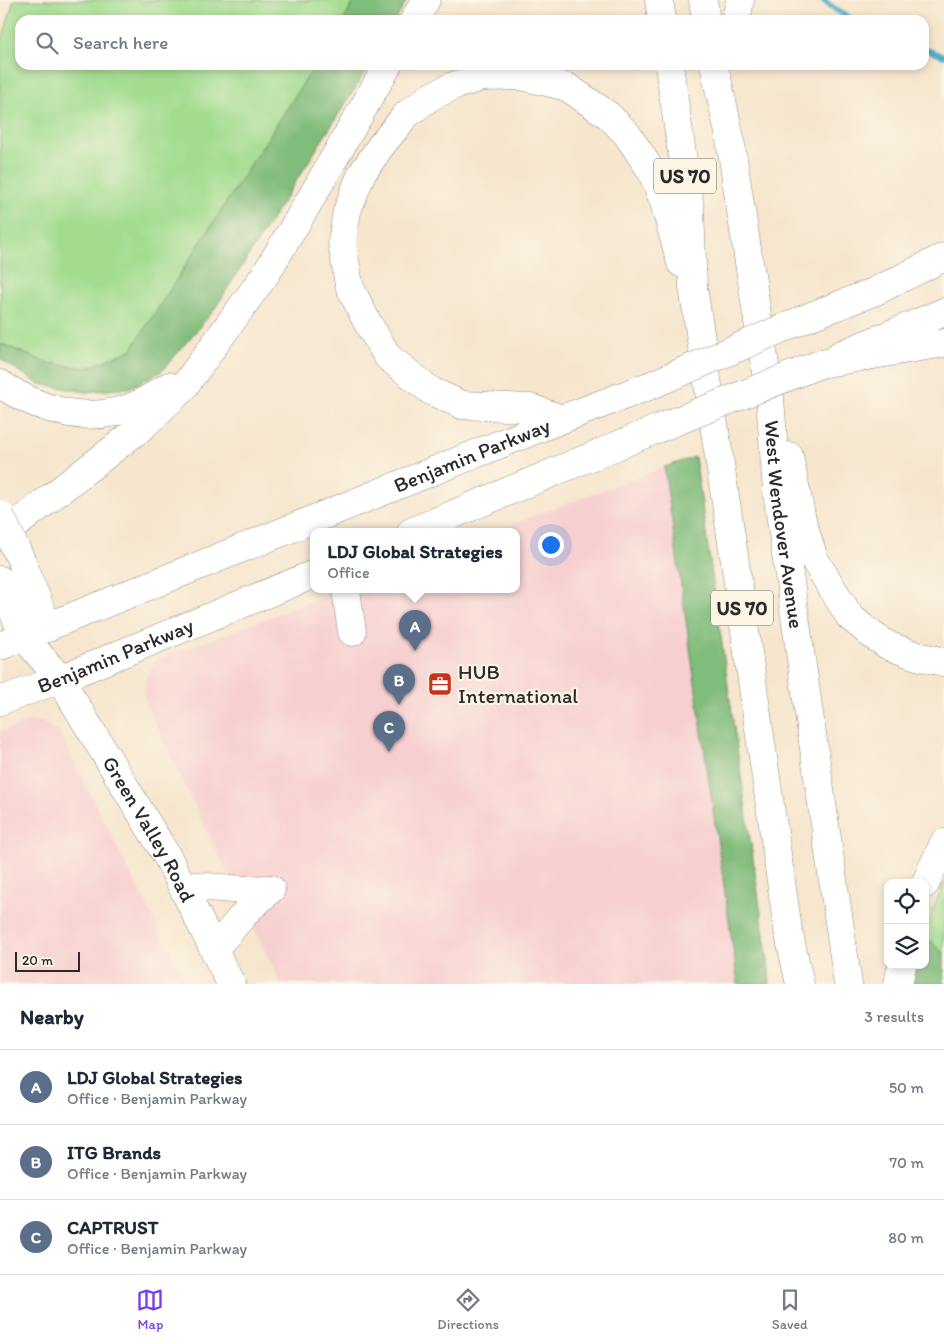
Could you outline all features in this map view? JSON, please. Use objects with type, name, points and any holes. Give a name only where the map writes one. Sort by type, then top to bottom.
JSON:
[{"type":"main road","points":[[417,15],[426,0]]},
{"type":"main road","points":[[659,0],[661,15]]},
{"type":"main road","points":[[703,0],[705,15]]},
{"type":"main road","points":[[737,15],[740,0]]},
{"type":"main road","points":[[0,537],[143,426],[183,388],[265,275],[385,70]]},
{"type":"main road","name":"US 70","points":[[670,70],[690,208],[693,287],[788,930],[800,984]]},
{"type":"main road","name":"West Wendover Avenue","points":[[715,70],[729,133],[770,398],[777,492],[848,984]]},
{"type":"main road","points":[[729,133],[732,70]]},
{"type":"main road","points":[[562,419],[530,408],[462,405],[431,391],[388,357],[366,320],[349,285],[346,268],[342,242],[347,211],[361,174],[406,115],[430,97],[453,86],[482,77],[521,76],[567,87],[608,115],[627,134],[652,172],[664,202],[681,264],[693,287]]},
{"type":"main road","points":[[876,291],[944,257]]},
{"type":"main road","name":"Benjamin Parkway","points":[[24,637],[562,419],[649,386],[810,316],[876,291],[919,280],[944,270]]},
{"type":"main road","points":[[421,528],[944,312]]},
{"type":"main road","points":[[0,384],[15,394],[38,404],[68,413],[90,416],[115,412],[140,404],[173,384],[225,331]]},
{"type":"main road","points":[[820,364],[944,343]]},
{"type":"main road","points":[[770,398],[788,453],[802,520],[814,560],[830,588],[850,617],[872,635],[889,646],[917,656],[944,662]]},
{"type":"main road","name":"Green Valley Road","points":[[0,515],[22,562],[24,637]]},
{"type":"main road","name":"Benjamin Parkway","points":[[0,701],[60,679],[310,576]]},
{"type":"main road","name":"Green Valley Road","points":[[0,580],[24,637],[60,679],[168,858],[232,984]]},
{"type":"main road","points":[[346,593],[352,632]]},
{"type":"main road","points":[[927,879],[944,843]]},
{"type":"main road","points":[[182,885],[245,890],[271,889],[248,910],[214,949]]},
{"type":"main road","points":[[786,984],[788,930]]},
{"type":"main road","points":[[898,984],[901,969]]},
{"type":"shaded area","points":[[664,467],[738,984],[281,984],[146,704],[144,693],[147,677],[154,661],[333,593],[520,593],[520,528],[503,528]]},
{"type":"shaded area","points":[[29,721],[42,722],[59,732],[186,984],[0,984],[0,732]]},
{"type":"green space","points":[[14,0],[355,0],[347,15],[15,15],[15,70],[312,70],[131,350],[87,368],[47,363],[3,344],[0,348],[0,46]]},
{"type":"green space","points":[[355,0],[407,0],[399,15],[347,15]]},
{"type":"green space","points":[[312,70],[367,70],[214,310],[162,371],[129,388],[86,392],[39,384],[0,359],[2,344],[47,363],[87,368],[131,350]]},
{"type":"green space","points":[[695,457],[770,984],[738,984],[664,467]]},
{"type":"green space","points":[[944,882],[944,954],[929,940],[929,920]]},
{"type":"green space","points":[[929,940],[944,954],[944,984],[913,984],[916,969],[929,969]]},
{"type":"waterway","points":[[823,0],[845,15]]},
{"type":"waterway","points":[[929,51],[944,56]]},
{"type":"place","name":"LDJ Global Strategies","points":[[415,651]]},
{"type":"place","name":"HUB International","points":[[440,684]]},
{"type":"place","name":"ITG Brands","points":[[399,705]]},
{"type":"place","name":"CAPTRUST","points":[[389,752]]}]
